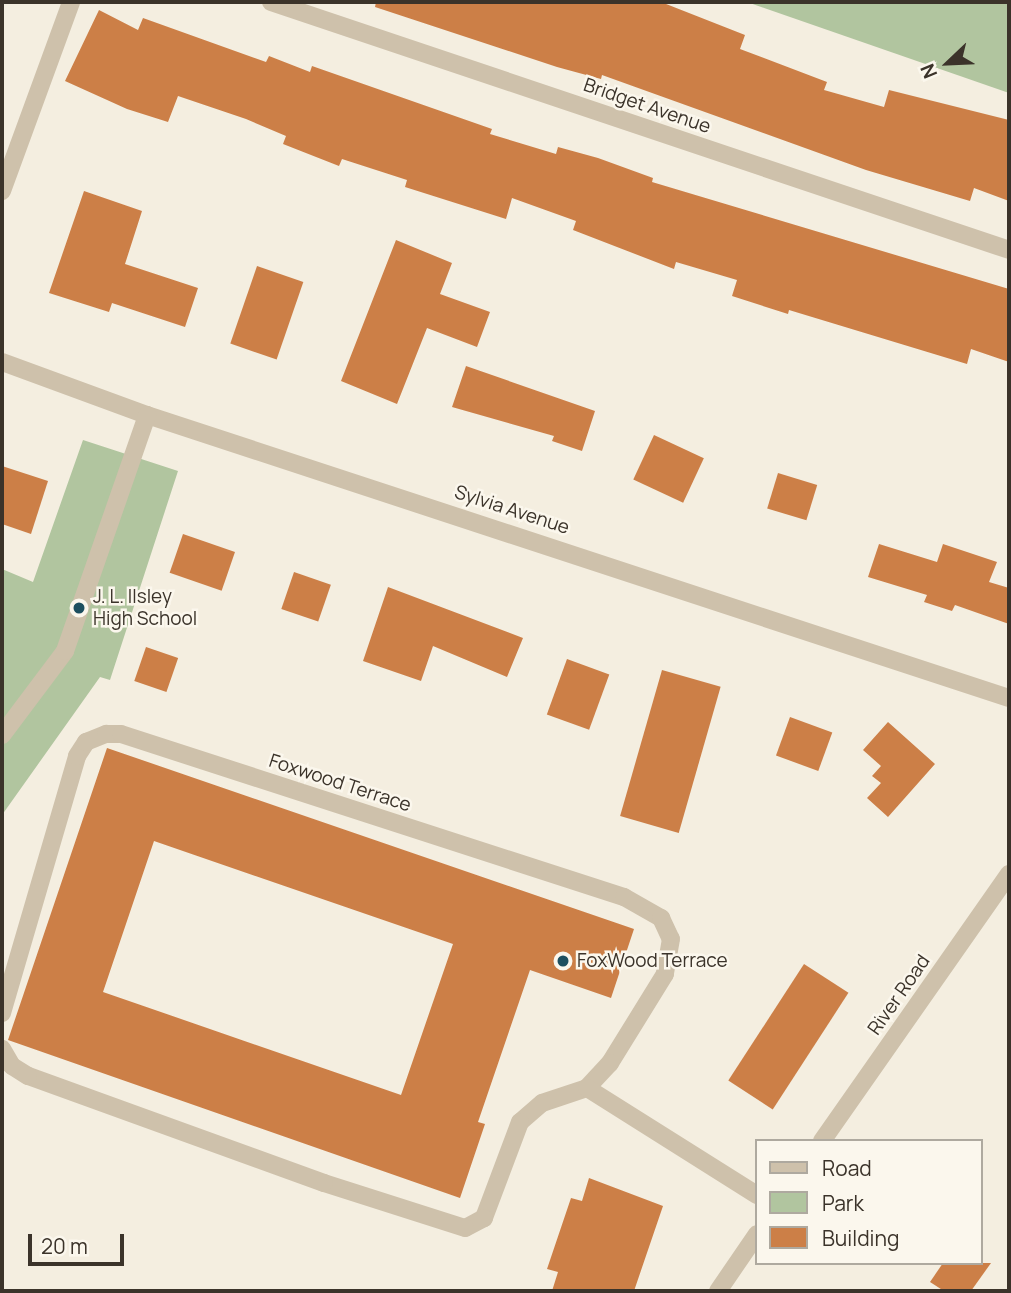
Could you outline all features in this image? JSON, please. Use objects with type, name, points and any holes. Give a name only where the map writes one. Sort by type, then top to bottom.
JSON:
[{"type":"street","points":[[2,191],[71,2]]},
{"type":"street","name":"Bridget Avenue","points":[[271,2],[1009,250]]},
{"type":"street","name":"Sylvia Avenue","points":[[2,362],[147,415],[1009,698]]},
{"type":"street","points":[[2,734],[65,651],[147,415]]},
{"type":"street","name":"Foxwood Terrace","points":[[2,1013],[77,756],[96,736],[121,734],[650,909],[661,918],[671,939],[665,974],[617,1052],[587,1088]]},
{"type":"street","name":"River Road","points":[[823,1139],[1009,874]]},
{"type":"street","points":[[2,1049],[12,1066],[28,1076],[324,1183],[466,1228],[484,1218],[520,1122],[542,1103],[587,1088],[755,1194]]},
{"type":"street","points":[[718,1291],[755,1237]]},
{"type":"green space","points":[[747,2],[1009,2],[1009,93]]},
{"type":"green space","name":"J. L. Ilsley High School","points":[[83,440],[178,471],[110,680],[100,677],[2,815],[2,569],[33,582]]},
{"type":"building","points":[[376,2],[661,2],[745,35],[740,49],[827,82],[824,90],[884,107],[889,90],[1009,120],[1009,201],[974,188],[970,201],[866,170],[602,75],[601,79],[557,67],[375,7]]},
{"type":"building","points":[[99,10],[138,30],[143,18],[266,62],[269,56],[310,72],[312,66],[492,129],[490,134],[556,154],[558,147],[598,158],[653,178],[652,182],[1009,289],[1009,362],[971,349],[967,364],[789,310],[788,314],[732,296],[737,280],[676,262],[674,269],[573,230],[576,221],[512,198],[506,219],[405,187],[407,180],[342,159],[339,166],[283,144],[286,136],[178,96],[168,122],[127,109],[65,81]]},
{"type":"building","points":[[84,191],[142,211],[125,264],[198,288],[185,327],[112,303],[109,312],[49,293]]},
{"type":"building","points":[[396,240],[452,263],[440,294],[490,312],[477,347],[427,328],[397,404],[341,381]]},
{"type":"building","points":[[257,266],[303,282],[277,359],[230,344]]},
{"type":"building","points":[[466,366],[595,411],[582,451],[552,441],[554,436],[452,407]]},
{"type":"building","points":[[654,435],[704,458],[683,503],[633,479]]},
{"type":"building","points":[[2,466],[48,481],[31,534],[2,524]]},
{"type":"building","points":[[778,473],[817,485],[806,520],[767,508]]},
{"type":"building","points":[[183,534],[235,552],[222,591],[170,573]]},
{"type":"building","points":[[879,544],[937,562],[943,544],[997,562],[989,582],[1009,588],[1009,624],[955,605],[952,611],[924,602],[927,595],[868,577]]},
{"type":"building","points":[[294,572],[331,585],[318,622],[281,609]]},
{"type":"building","points":[[388,587],[523,638],[507,677],[433,646],[421,681],[363,661]]},
{"type":"building","points":[[146,647],[178,658],[166,692],[134,681]]},
{"type":"building","points":[[567,659],[609,674],[589,730],[547,714]]},
{"type":"building","points":[[662,670],[721,687],[679,833],[620,816]]},
{"type":"building","points":[[790,717],[832,732],[818,771],[776,756]]},
{"type":"building","points":[[888,722],[935,764],[888,817],[867,798],[881,783],[872,776],[881,766],[863,750]]},
{"type":"building","name":"FoxWood Terrace","points":[[107,748],[634,929],[611,998],[530,970],[478,1122],[485,1124],[460,1198],[8,1040]],"holes":[[[154,841],[453,944],[401,1095],[103,992]]]},
{"type":"building","points":[[804,964],[848,993],[773,1109],[728,1081]]},
{"type":"building","points":[[589,1178],[663,1206],[634,1291],[552,1291],[558,1272],[547,1269],[571,1198],[582,1201]]},
{"type":"building","points":[[991,1263],[971,1291],[944,1291],[930,1282],[942,1265]]},
{"type":"place","name":"J. L. Ilsley High School","points":[[79,608]]},
{"type":"place","name":"FoxWood Terrace","points":[[563,961]]}]
